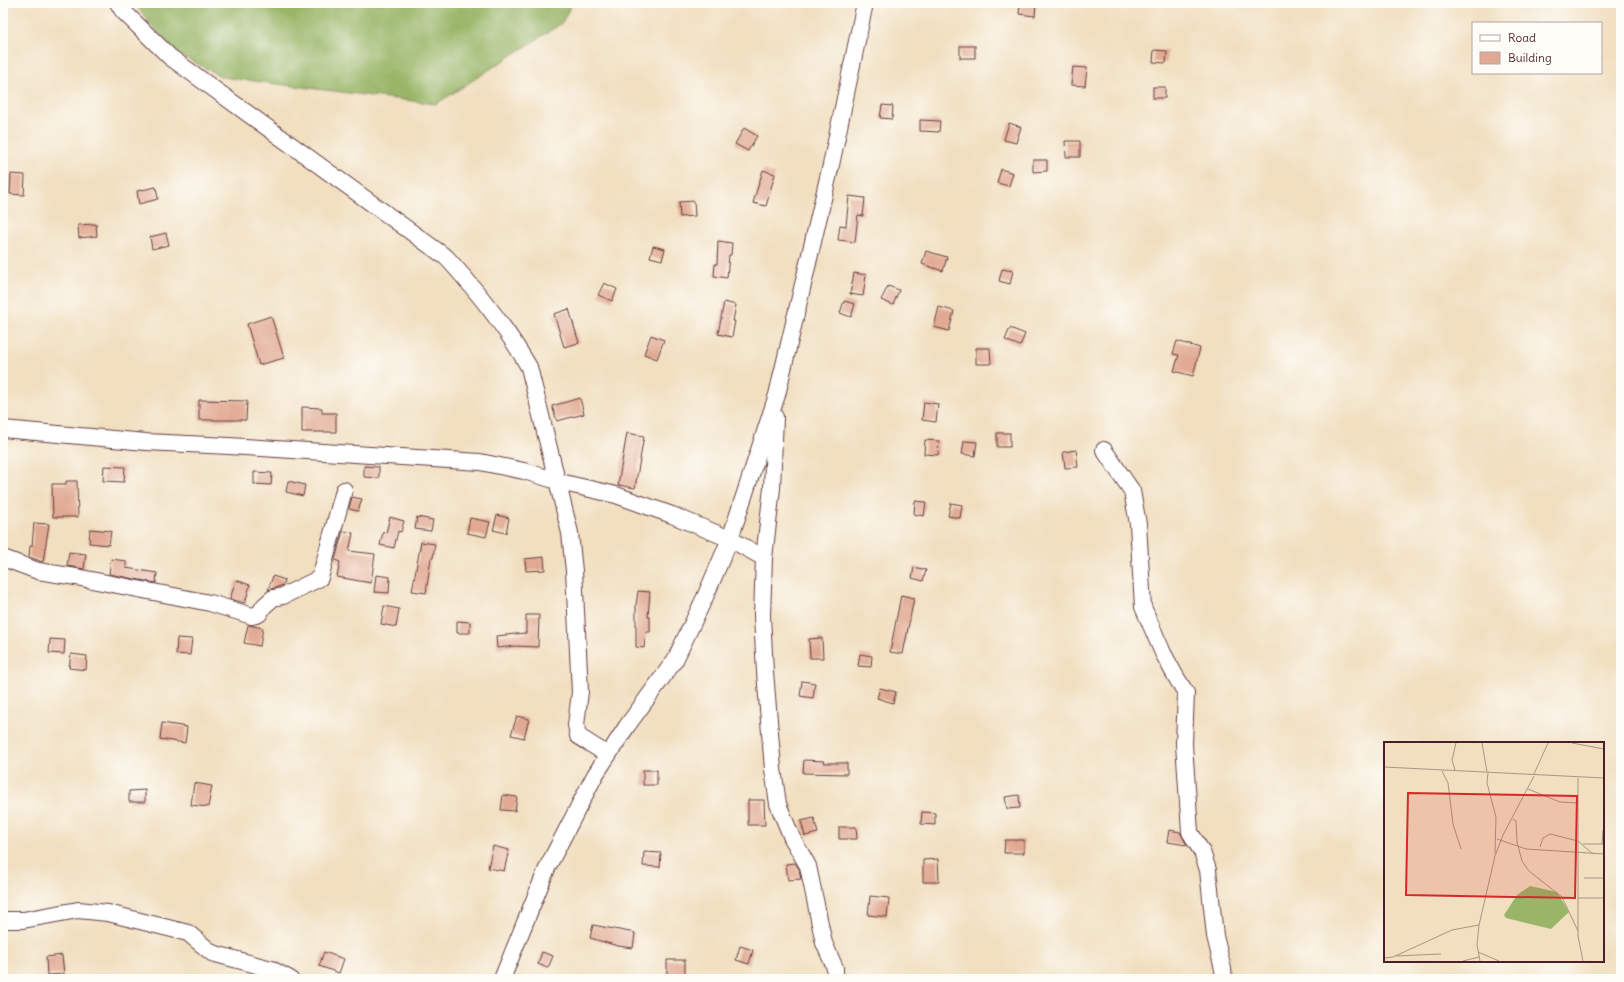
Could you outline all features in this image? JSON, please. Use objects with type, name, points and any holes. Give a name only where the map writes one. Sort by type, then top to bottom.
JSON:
[{"type":"street","points":[[118,3],[123,11],[170,57],[447,258],[477,291],[518,347],[529,367],[570,533],[574,572],[580,692],[576,725],[578,736],[608,755]]},
{"type":"street","points":[[502,979],[548,866],[595,775],[675,660],[705,597],[730,539],[776,395],[831,165],[865,3]]},
{"type":"street","points":[[776,395],[772,488],[764,558],[762,616],[765,672],[778,804],[792,838],[808,866],[824,943],[835,968],[835,979]]},
{"type":"street","points":[[3,429],[146,442],[480,462],[524,471],[616,495],[672,515],[730,539],[764,558]]},
{"type":"street","points":[[1104,450],[1132,491],[1138,524],[1143,607],[1163,653],[1186,693],[1184,744],[1190,832],[1202,852],[1208,870],[1215,936],[1224,979]]},
{"type":"street","points":[[3,558],[38,572],[76,577],[210,603],[252,616],[259,614],[264,606],[273,598],[283,596],[320,578],[344,490]]},
{"type":"street","points":[[3,920],[23,920],[78,910],[108,913],[188,933],[212,952],[271,969],[290,979]]},
{"type":"green space","points":[[134,3],[572,3],[562,23],[436,104],[222,77],[173,51]]},
{"type":"building","points":[[1020,3],[1036,4],[1035,16],[1019,14]]},
{"type":"building","points":[[960,46],[975,46],[975,58],[960,58]]},
{"type":"building","points":[[1154,50],[1167,51],[1166,63],[1153,62]]},
{"type":"building","points":[[1073,67],[1087,68],[1085,86],[1071,85]]},
{"type":"building","points":[[1153,87],[1165,87],[1165,98],[1153,98]]},
{"type":"building","points":[[882,105],[893,106],[892,119],[880,118]]},
{"type":"building","points":[[920,120],[940,121],[939,132],[920,131]]},
{"type":"building","points":[[1009,123],[1021,127],[1016,143],[1004,140]]},
{"type":"building","points":[[744,128],[757,136],[748,151],[735,144]]},
{"type":"building","points":[[1065,141],[1080,141],[1080,157],[1066,157]]},
{"type":"building","points":[[1033,160],[1047,160],[1047,171],[1033,172]]},
{"type":"building","points":[[1001,169],[1013,173],[1009,186],[997,183]]},
{"type":"building","points":[[763,170],[775,174],[766,206],[753,203]]},
{"type":"building","points":[[11,174],[25,175],[24,195],[10,194]]},
{"type":"building","points":[[156,187],[158,199],[139,204],[137,191]]},
{"type":"building","points":[[849,196],[865,198],[863,216],[858,215],[855,242],[838,240],[840,225],[846,226]]},
{"type":"building","points":[[694,201],[695,216],[680,217],[679,202]]},
{"type":"building","points":[[96,224],[97,236],[79,238],[78,225]]},
{"type":"building","points":[[166,233],[169,245],[152,249],[150,237]]},
{"type":"building","points":[[718,241],[732,243],[731,255],[729,255],[727,278],[714,276],[715,264],[717,264]]},
{"type":"building","points":[[653,246],[665,249],[662,260],[650,257]]},
{"type":"building","points":[[926,251],[947,257],[943,271],[922,264]]},
{"type":"building","points":[[1002,269],[1013,271],[1010,284],[999,281]]},
{"type":"building","points":[[854,273],[866,275],[863,296],[850,294]]},
{"type":"building","points":[[604,283],[617,289],[612,301],[598,295]]},
{"type":"building","points":[[888,286],[899,290],[893,305],[881,300]]},
{"type":"building","points":[[844,301],[855,304],[851,317],[840,313]]},
{"type":"building","points":[[724,302],[736,305],[732,337],[718,334]]},
{"type":"building","points":[[939,307],[954,311],[949,331],[934,327]]},
{"type":"building","points":[[569,309],[579,343],[564,347],[554,314]]},
{"type":"building","points":[[271,316],[284,358],[259,365],[247,324]]},
{"type":"building","points":[[1010,328],[1025,334],[1020,346],[1005,340]]},
{"type":"building","points":[[651,335],[664,340],[657,359],[644,354]]},
{"type":"building","points":[[1177,341],[1200,348],[1193,376],[1174,371],[1179,355],[1173,354]]},
{"type":"building","points":[[976,348],[990,348],[991,364],[976,364]]},
{"type":"building","points":[[580,398],[584,414],[557,421],[552,406]]},
{"type":"building","points":[[199,400],[247,401],[246,420],[199,420]]},
{"type":"building","points":[[924,402],[938,404],[936,422],[922,420]]},
{"type":"building","points":[[302,407],[322,408],[322,413],[336,413],[336,432],[302,432]]},
{"type":"building","points":[[627,433],[644,436],[635,488],[618,485]]},
{"type":"building","points":[[997,433],[1010,433],[1010,447],[997,447]]},
{"type":"building","points":[[925,440],[939,441],[938,455],[924,454]]},
{"type":"building","points":[[964,441],[977,442],[975,456],[962,454]]},
{"type":"building","points":[[1076,450],[1078,467],[1065,468],[1063,452]]},
{"type":"building","points":[[104,466],[125,467],[124,482],[103,481]]},
{"type":"building","points":[[364,466],[379,467],[379,478],[364,477]]},
{"type":"building","points":[[254,472],[272,473],[271,485],[254,484]]},
{"type":"building","points":[[66,481],[77,481],[78,517],[53,517],[52,484],[66,484]]},
{"type":"building","points":[[288,481],[305,485],[303,496],[286,492]]},
{"type":"building","points":[[352,497],[362,499],[358,511],[349,509]]},
{"type":"building","points":[[915,501],[926,502],[924,516],[914,514]]},
{"type":"building","points":[[951,503],[962,505],[960,518],[948,516]]},
{"type":"building","points":[[497,515],[509,518],[506,533],[493,530]]},
{"type":"building","points":[[390,517],[404,521],[401,532],[398,531],[394,548],[380,545],[383,532],[386,533]]},
{"type":"building","points":[[417,517],[433,520],[431,531],[415,529]]},
{"type":"building","points":[[470,518],[490,522],[486,537],[467,533]]},
{"type":"building","points":[[34,523],[49,524],[43,562],[29,557],[30,546],[32,546]]},
{"type":"building","points":[[90,529],[111,531],[109,545],[89,543]]},
{"type":"building","points":[[343,531],[353,533],[349,551],[375,554],[371,583],[337,577],[340,562],[335,560]]},
{"type":"building","points":[[421,542],[435,544],[433,558],[431,558],[426,593],[412,591]]},
{"type":"building","points":[[69,552],[86,554],[84,569],[67,566]]},
{"type":"building","points":[[544,557],[545,570],[526,571],[525,559]]},
{"type":"building","points":[[111,559],[126,561],[126,568],[157,573],[156,583],[109,574]]},
{"type":"building","points":[[914,567],[926,570],[923,581],[912,578]]},
{"type":"building","points":[[376,575],[390,577],[389,593],[374,592]]},
{"type":"building","points":[[273,576],[285,580],[283,585],[268,590]]},
{"type":"building","points":[[236,580],[250,585],[245,603],[230,599]]},
{"type":"building","points":[[638,591],[650,592],[648,617],[650,617],[650,632],[646,632],[644,648],[636,647],[636,605]]},
{"type":"building","points":[[901,595],[914,598],[903,654],[890,652]]},
{"type":"building","points":[[384,606],[399,609],[396,627],[381,624]]},
{"type":"building","points":[[526,615],[539,615],[538,647],[516,646],[497,648],[496,636],[526,633]]},
{"type":"building","points":[[457,621],[470,622],[470,633],[457,633]]},
{"type":"building","points":[[248,625],[263,628],[260,646],[244,643]]},
{"type":"building","points":[[177,638],[192,639],[190,655],[176,654]]},
{"type":"building","points":[[822,638],[823,658],[810,658],[809,639]]},
{"type":"building","points":[[50,639],[65,640],[64,654],[49,653]]},
{"type":"building","points":[[71,654],[87,656],[86,670],[69,668]]},
{"type":"building","points":[[860,654],[872,656],[871,667],[858,666]]},
{"type":"building","points":[[802,681],[815,683],[813,698],[800,696]]},
{"type":"building","points":[[880,688],[896,692],[893,703],[877,698]]},
{"type":"building","points":[[517,716],[529,719],[524,738],[511,735]]},
{"type":"building","points":[[162,723],[187,727],[185,743],[160,739]]},
{"type":"building","points":[[804,760],[824,761],[824,763],[847,763],[847,774],[803,773]]},
{"type":"building","points":[[643,770],[657,770],[657,785],[643,785]]},
{"type":"building","points":[[194,783],[212,786],[208,807],[191,805]]},
{"type":"building","points":[[145,790],[145,802],[129,802],[129,791]]},
{"type":"building","points":[[503,795],[517,797],[515,811],[501,810]]},
{"type":"building","points":[[1019,795],[1020,808],[1007,809],[1005,797]]},
{"type":"building","points":[[748,800],[764,800],[765,825],[748,825]]},
{"type":"building","points":[[922,812],[935,813],[935,825],[921,824]]},
{"type":"building","points":[[814,818],[818,833],[805,836],[801,821]]},
{"type":"building","points":[[839,827],[856,827],[857,839],[839,839]]},
{"type":"building","points":[[1169,830],[1180,832],[1187,845],[1167,842]]},
{"type":"building","points":[[1005,840],[1024,840],[1024,853],[1004,853]]},
{"type":"building","points":[[493,846],[509,850],[504,871],[488,868]]},
{"type":"building","points":[[644,852],[661,853],[660,867],[643,866]]},
{"type":"building","points":[[938,859],[939,882],[923,882],[923,860]]},
{"type":"building","points":[[795,863],[799,869],[801,879],[788,880],[786,864]]},
{"type":"building","points":[[870,896],[889,898],[887,917],[868,915]]},
{"type":"building","points":[[593,925],[635,933],[633,948],[618,946],[590,938]]},
{"type":"building","points":[[740,946],[753,950],[749,964],[736,960]]},
{"type":"building","points":[[324,952],[344,959],[339,973],[319,966]]},
{"type":"building","points":[[542,952],[553,956],[548,968],[538,964]]},
{"type":"building","points":[[62,955],[64,974],[47,975],[46,957]]},
{"type":"building","points":[[667,960],[685,960],[685,975],[667,976]]}]
